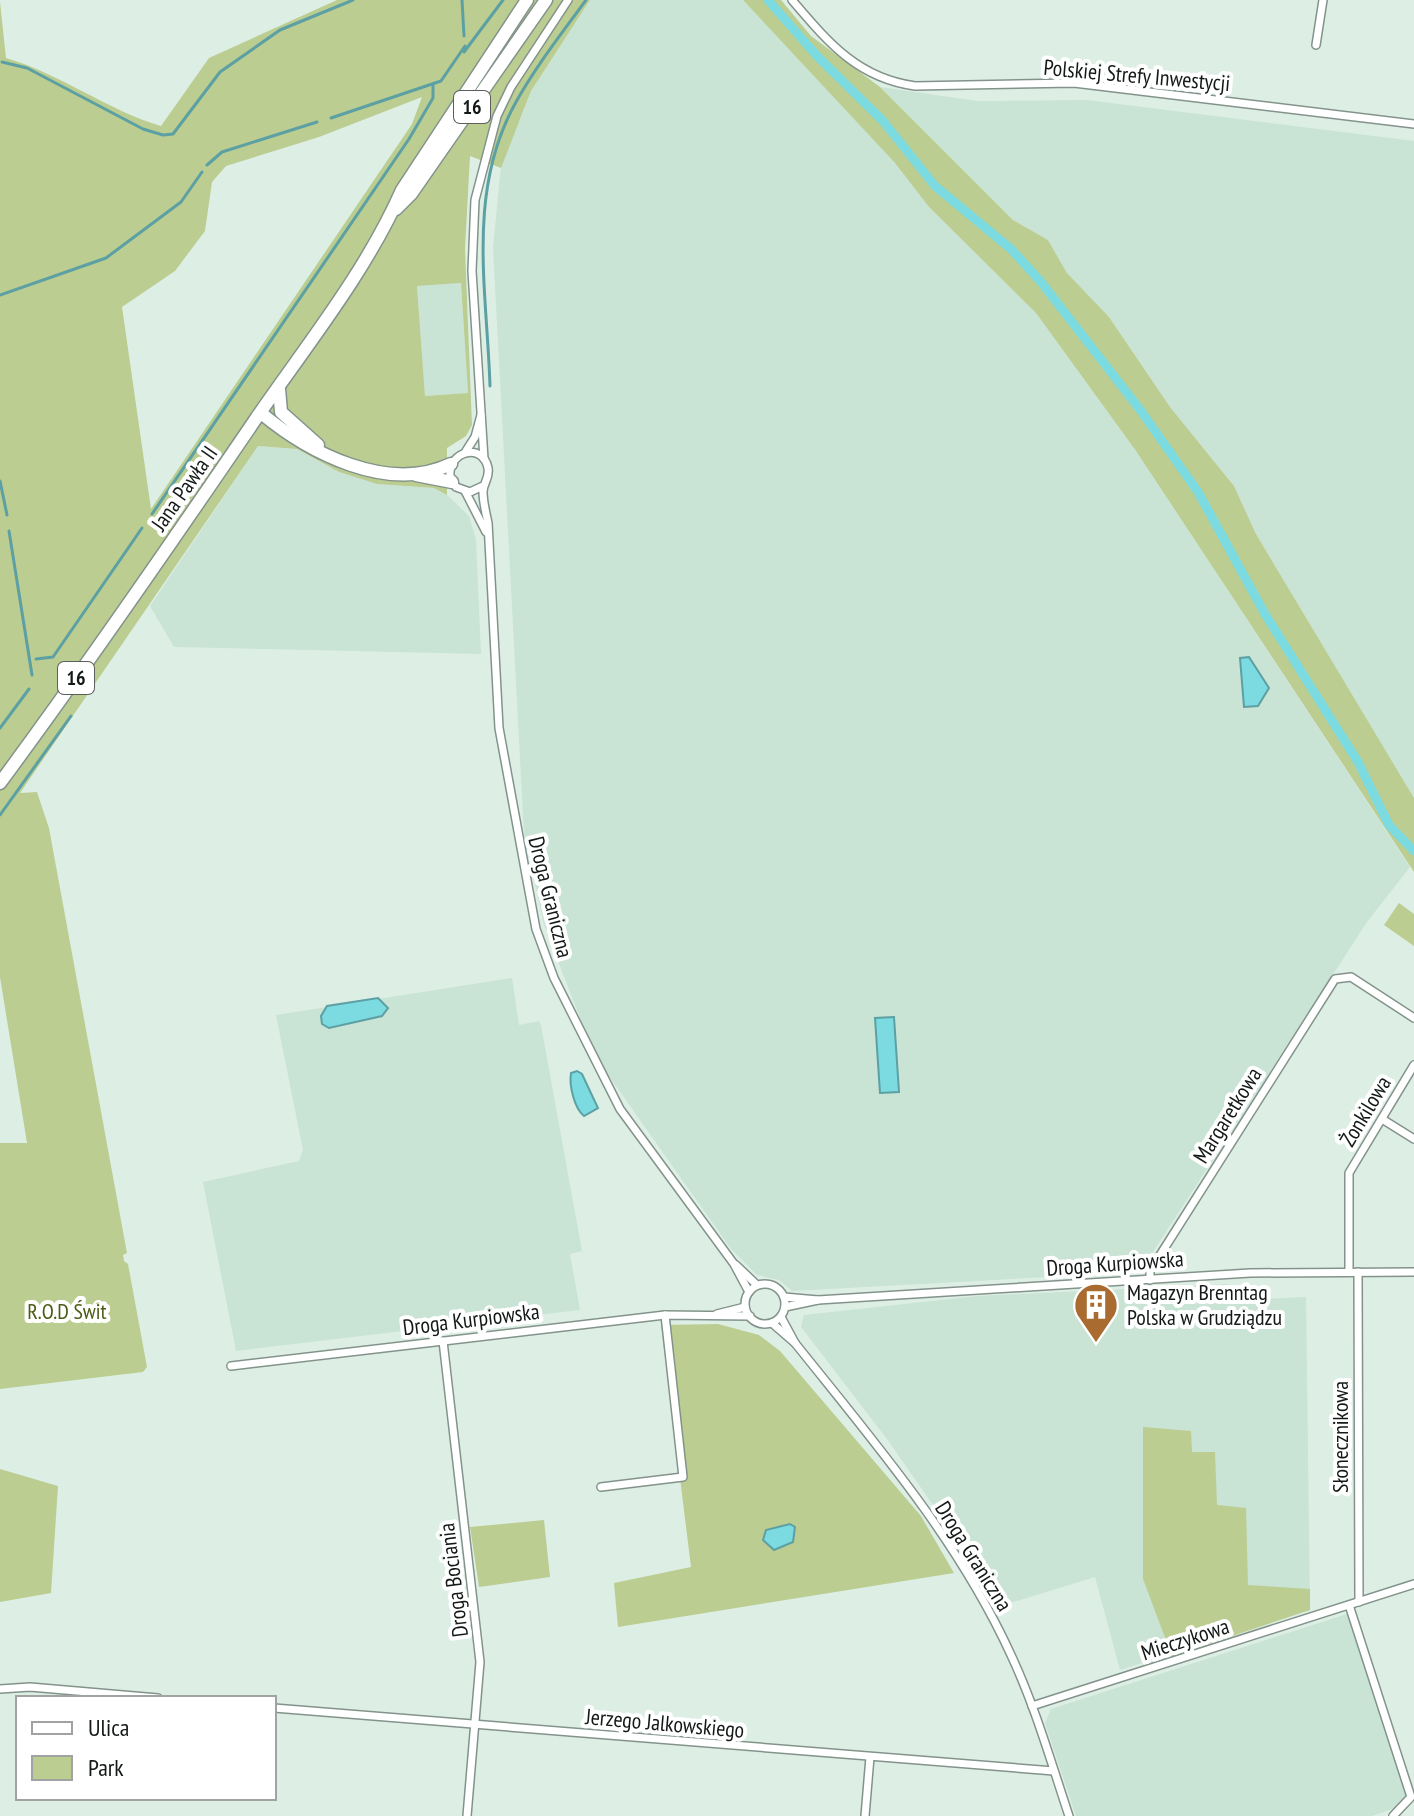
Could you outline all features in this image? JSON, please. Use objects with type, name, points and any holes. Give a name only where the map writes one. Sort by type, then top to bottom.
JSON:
[{"type":"main road","name":"Jana Pawła II","points":[[394,211],[402,190],[527,0]]},
{"type":"main road","name":"Jana Pawła II","points":[[0,783],[280,386],[394,211],[411,194],[546,0]]},
{"type":"main road","points":[[280,386],[281,412],[330,455]]},
{"type":"main road","points":[[261,413],[300,440],[370,470],[452,482]]},
{"type":"main road","points":[[405,473],[451,464]]},
{"type":"street","points":[[482,409],[472,447],[451,464],[452,482],[465,491],[483,486],[489,469],[484,459],[482,409],[472,271],[475,200],[483,160],[511,87],[568,0]]},
{"type":"street","name":"Polskiej Strefy Inwestycji","points":[[792,0],[835,50],[869,73],[891,83],[915,86],[1087,84],[1414,124]]},
{"type":"street","points":[[1316,45],[1323,0]]},
{"type":"street","points":[[465,452],[484,459]]},
{"type":"street","name":"Droga Graniczna","points":[[483,486],[502,749],[536,929],[554,978],[620,1109],[734,1264],[749,1292]]},
{"type":"street","name":"Droga Graniczna","points":[[465,491],[487,534]]},
{"type":"street","name":"Margaretkowa","points":[[1150,1280],[1150,1271],[1335,979],[1342,975],[1351,977],[1414,1018]]},
{"type":"street","name":"Żonkilowa","points":[[1349,1272],[1349,1173],[1414,1065]]},
{"type":"street","points":[[1382,1119],[1414,1139]]},
{"type":"street","name":"Droga Graniczna","points":[[734,1264],[757,1285]]},
{"type":"street","name":"Słonecznikowa","points":[[1358,1272],[1359,1602]]},
{"type":"street","name":"Droga Kurpiowska","points":[[784,1297],[818,1300],[1150,1280],[1414,1272]]},
{"type":"street","points":[[757,1285],[776,1287],[784,1297],[785,1307],[781,1317],[772,1323],[760,1323],[750,1316],[745,1307],[749,1292],[757,1285]]},
{"type":"street","name":"Droga Kurpiowska","points":[[785,1307],[818,1300]]},
{"type":"street","name":"Droga Kurpiowska","points":[[231,1366],[665,1315],[716,1314],[745,1307]]},
{"type":"street","name":"Droga Kurpiowska","points":[[716,1314],[733,1318],[750,1316]]},
{"type":"street","points":[[601,1487],[683,1477],[665,1315]]},
{"type":"street","name":"Droga Graniczna","points":[[781,1317],[795,1343],[944,1534],[1011,1655],[1032,1706],[1069,1816]]},
{"type":"street","name":"Droga Graniczna","points":[[772,1323],[795,1343]]},
{"type":"street","name":"Droga Bociania","points":[[443,1341],[479,1643],[467,1816]]},
{"type":"street","name":"Mieczykowa","points":[[1032,1706],[1414,1584]]},
{"type":"street","points":[[1349,1605],[1411,1797],[1393,1816]]},
{"type":"street","points":[[0,1689],[30,1687],[135,1696]]},
{"type":"street","name":"Jerzego Jalkowskiego","points":[[276,1708],[1054,1771]]},
{"type":"street","points":[[865,1816],[870,1757]]},
{"type":"shaded area","points":[[590,0],[743,0],[895,163],[929,207],[1036,313],[1136,451],[1410,867],[1367,922],[1140,1272],[792,1291],[779,1280],[757,1275],[731,1249],[606,1072],[582,1023],[544,925],[524,833],[493,248],[503,145],[521,118],[531,91]]},
{"type":"shaded area","points":[[880,87],[977,101],[1087,100],[1414,141],[1414,798],[1256,534],[1234,486],[1170,407],[1109,317],[1067,273],[1048,240],[1013,220]]},
{"type":"shaded area","points":[[461,283],[468,393],[425,396],[417,286]]},
{"type":"shaded area","points":[[258,446],[297,449],[339,472],[377,484],[434,488],[447,495],[469,516],[476,540],[481,654],[174,647],[150,606]]},
{"type":"shaded area","points":[[512,978],[519,1025],[539,1021],[541,1025],[582,1251],[570,1254],[580,1310],[236,1351],[203,1182],[299,1161],[303,1150],[276,1015]]},
{"type":"shaded area","points":[[1228,1284],[1228,1301],[1306,1297],[1310,1610],[1120,1670],[1095,1577],[997,1607],[942,1518],[887,1439],[801,1327],[804,1315],[977,1296]]},
{"type":"shaded area","points":[[1347,1614],[1408,1796],[1399,1807],[1372,1816],[1076,1816],[1045,1723],[1051,1709]]},
{"type":"green space","name":"R.O.D Świt","points":[[337,0],[590,0],[531,91],[501,168],[470,156],[465,249],[472,425],[466,436],[447,448],[447,495],[434,488],[377,484],[339,472],[297,449],[258,446],[20,793],[37,792],[49,828],[127,1253],[123,1255],[124,1261],[128,1264],[147,1367],[143,1372],[0,1389],[0,1143],[27,1143],[0,977],[0,2],[6,58],[161,126],[209,58]],"holes":[[[422,97],[412,124],[151,509],[122,307],[175,271],[205,231],[212,182],[226,166],[319,137]],[[461,283],[468,393],[425,396],[417,286]]]},
{"type":"green space","points":[[743,0],[781,0],[811,36],[880,87],[1013,220],[1048,240],[1067,273],[1109,317],[1170,407],[1234,486],[1256,534],[1414,798],[1414,872],[1136,451],[1036,313],[929,207],[895,163]]},
{"type":"green space","points":[[1399,903],[1414,914],[1414,946],[1384,925]]},
{"type":"green space","points":[[718,1324],[759,1335],[780,1351],[921,1516],[954,1573],[618,1627],[614,1583],[691,1567],[661,1325]]},
{"type":"green space","points":[[1143,1427],[1191,1431],[1192,1452],[1215,1452],[1217,1505],[1246,1508],[1248,1585],[1310,1589],[1310,1610],[1172,1656],[1143,1579]]},
{"type":"green space","points":[[0,1469],[58,1486],[51,1593],[0,1602]]},
{"type":"green space","points":[[544,1520],[550,1577],[479,1587],[470,1527]]},
{"type":"water","points":[[1249,657],[1269,688],[1258,706],[1244,707],[1240,658]]},
{"type":"water","points":[[378,998],[388,1008],[382,1016],[329,1028],[322,1024],[321,1016],[327,1006]]},
{"type":"water","points":[[894,1017],[899,1092],[880,1093],[875,1018]]},
{"type":"water","points":[[577,1071],[582,1074],[598,1108],[584,1116],[577,1108],[572,1090],[571,1073]]},
{"type":"water","points":[[790,1524],[795,1527],[793,1542],[774,1550],[763,1540],[766,1530]]},
{"type":"waterway","points":[[2,62],[27,68],[143,129],[163,135],[173,134],[220,72],[280,30],[353,0]]},
{"type":"waterway","points":[[462,0],[464,36]]},
{"type":"waterway","points":[[464,52],[503,0]]},
{"type":"waterway","points":[[490,386],[483,241],[490,170],[500,136],[516,102],[586,0]]},
{"type":"waterway","points":[[768,0],[817,56],[883,121],[935,186],[1011,249],[1041,282],[1141,411],[1198,492],[1265,614],[1358,762],[1389,825],[1414,851]]},
{"type":"waterway","points":[[331,118],[441,81],[465,46]]},
{"type":"waterway","points":[[152,514],[409,139],[433,98],[433,84]]},
{"type":"waterway","points":[[207,165],[222,152],[317,122]]},
{"type":"waterway","points":[[0,295],[106,258],[181,202],[202,172]]},
{"type":"waterway","points":[[0,481],[7,515]]},
{"type":"waterway","points":[[36,659],[53,657],[142,528]]},
{"type":"waterway","points":[[9,531],[32,675]]},
{"type":"waterway","points":[[0,728],[29,689]]},
{"type":"waterway","points":[[0,815],[71,716]]},
{"type":"place","name":"Magazyn Brenntag Polska w Grudziądzu","points":[[1096,1344]]}]
